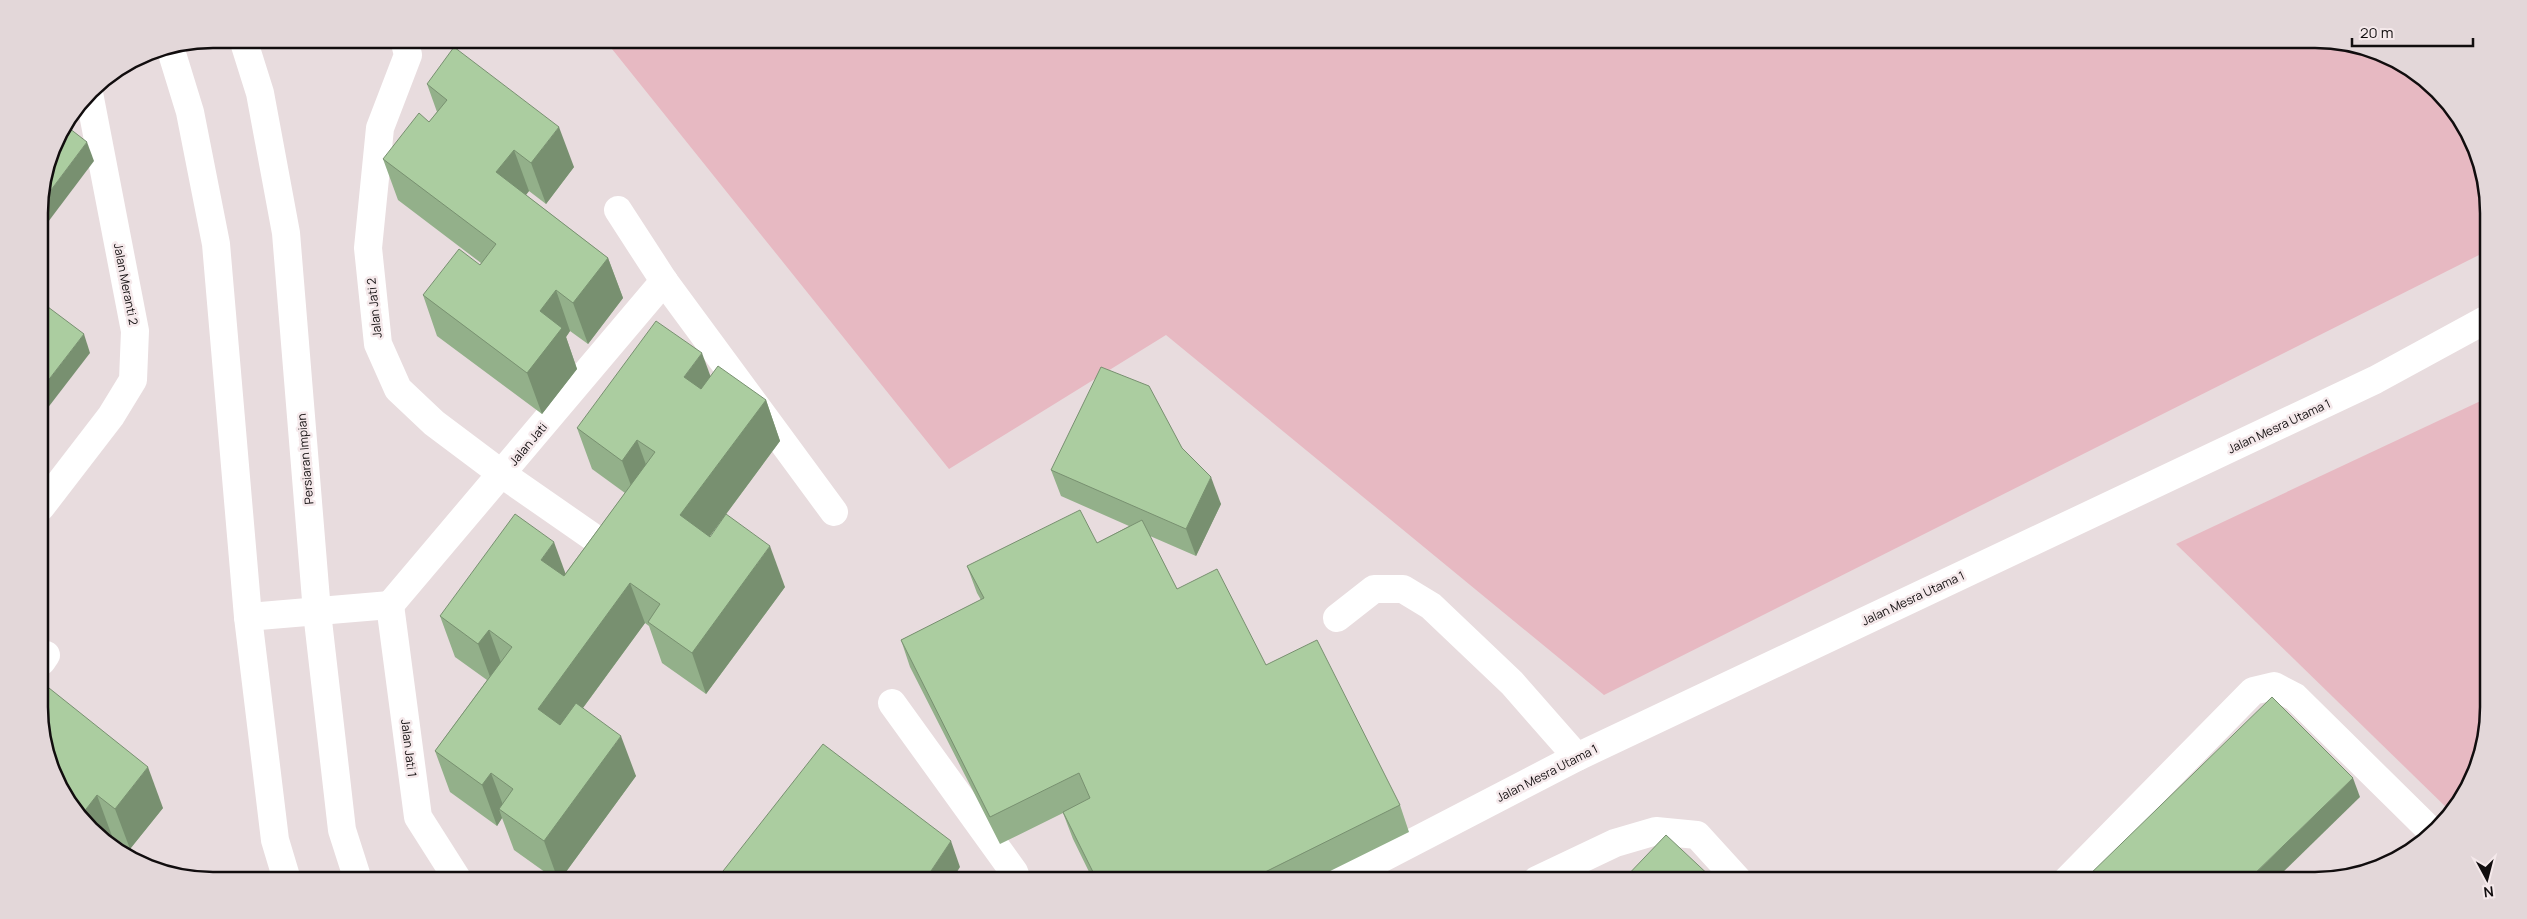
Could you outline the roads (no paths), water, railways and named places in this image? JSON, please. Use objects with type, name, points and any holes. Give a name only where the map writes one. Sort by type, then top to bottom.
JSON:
[{"type":"street","name":"Persiaran Impian","points":[[247,48],[260,93],[286,233],[317,612],[342,830],[355,872]]},
{"type":"street","name":"Jalan Jati 2","points":[[406,48],[408,55],[380,128],[368,248],[378,344],[398,388],[434,423],[502,474],[597,540]]},
{"type":"street","points":[[172,53],[190,112],[216,244],[248,617],[275,840],[285,872]]},
{"type":"street","name":"Jalan Meranti 2","points":[[48,499],[111,416],[133,380],[135,331],[91,101]]},
{"type":"street","points":[[618,210],[664,281],[834,512]]},
{"type":"street","name":"Jalan Jati","points":[[390,605],[664,281]]},
{"type":"street","name":"Jalan Mesra Utama 1","points":[[1356,871],[1577,757],[2375,380],[2480,323]]},
{"type":"street","points":[[1337,618],[1374,590],[1403,589],[1431,606],[1512,683],[1577,757]]},
{"type":"street","points":[[248,617],[390,605]]},
{"type":"street","name":"Jalan Jati 1","points":[[390,605],[418,818],[453,872]]},
{"type":"street","points":[[2076,871],[2252,691],[2274,686],[2295,697],[2427,827]]},
{"type":"street","points":[[892,703],[1014,872]]},
{"type":"street","points":[[1555,871],[1615,843],[1656,831],[1698,835],[1730,871]]}]
